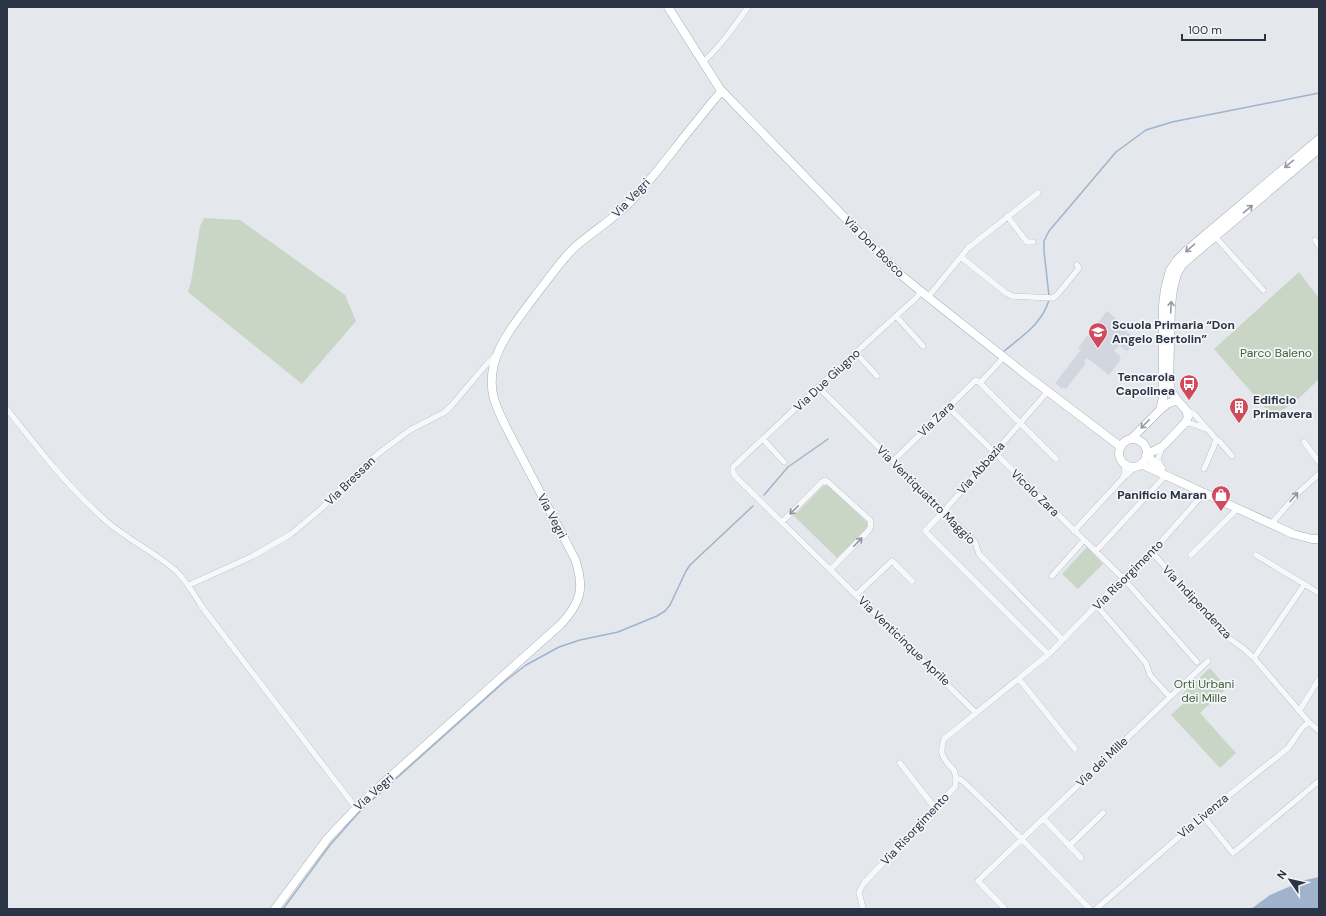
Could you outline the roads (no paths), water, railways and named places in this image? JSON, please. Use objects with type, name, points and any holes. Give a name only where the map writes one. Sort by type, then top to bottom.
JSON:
[{"type":"street","name":"Via Don Bosco","points":[[668,7],[716,85],[901,275],[1121,447]]},
{"type":"street","points":[[703,62],[722,43],[748,7]]},
{"type":"street","name":"Via Vegri","points":[[275,909],[328,838],[356,808],[570,615],[576,604],[581,583],[580,573],[575,559],[499,414],[491,383],[495,356],[503,341],[561,262],[574,248],[610,220],[632,200],[722,91]]},
{"type":"street","points":[[1232,456],[1206,429],[1195,415],[1186,410],[1171,391],[1169,380],[1171,305],[1175,278],[1182,265],[1213,234],[1319,139]]},
{"type":"street","points":[[1160,410],[1163,398],[1163,306],[1168,276],[1177,260],[1213,234],[1319,149]]},
{"type":"street","points":[[928,297],[975,241],[1038,193]]},
{"type":"street","points":[[1007,216],[1027,242],[1033,242]]},
{"type":"street","points":[[1213,234],[1263,290]]},
{"type":"street","points":[[1315,240],[1319,246]]},
{"type":"street","points":[[961,257],[1006,293],[1012,296],[1049,298],[1057,295],[1079,268],[1077,265]]},
{"type":"street","name":"Via Due Giugno","points":[[733,468],[818,387],[917,297],[921,291]]},
{"type":"street","points":[[896,316],[923,346]]},
{"type":"street","points":[[856,353],[877,376]]},
{"type":"street","name":"Via Bressan","points":[[189,585],[253,556],[291,534],[322,508],[361,468],[378,453],[410,430],[445,412],[495,356]]},
{"type":"street","name":"Via Zara","points":[[893,461],[976,380],[980,382],[1004,357]]},
{"type":"street","points":[[980,382],[1056,459]]},
{"type":"street","name":"Via Ventiquattro Maggio","points":[[818,387],[975,542],[979,554],[1063,640]]},
{"type":"street","name":"Via Abbazia","points":[[1048,391],[925,531],[1048,654]]},
{"type":"street","points":[[1122,478],[1125,472],[1124,464],[1119,452],[1121,447],[1167,404],[1177,400]]},
{"type":"street","name":"Vicolo Zara","points":[[948,407],[1123,578],[1197,662]]},
{"type":"street","points":[[7,409],[43,455],[91,507],[116,529],[175,570],[189,585],[202,607],[356,808]]},
{"type":"street","points":[[1165,473],[1158,459],[1160,452],[1163,446],[1185,423],[1188,417],[1186,410]]},
{"type":"street","points":[[1185,423],[1193,424],[1206,429]]},
{"type":"street","points":[[763,439],[784,462]]},
{"type":"street","points":[[1074,531],[1122,478],[1144,460],[1146,450],[1142,443],[1135,439],[1131,439]]},
{"type":"street","points":[[1204,469],[1216,439]]},
{"type":"street","points":[[1304,442],[1319,462]]},
{"type":"street","points":[[1146,455],[1163,446]]},
{"type":"street","points":[[1146,455],[1165,473]]},
{"type":"street","points":[[1124,464],[1131,466],[1139,465],[1165,473],[1293,534],[1312,539],[1319,539]]},
{"type":"street","name":"Via Venticinque Aprile","points":[[733,468],[733,473],[736,477],[976,712]]},
{"type":"street","points":[[1096,551],[1165,473]]},
{"type":"street","points":[[1272,523],[1299,492],[1319,474]]},
{"type":"street","points":[[782,522],[825,480],[870,520],[871,525],[869,530],[830,570]]},
{"type":"street","name":"Via Risorgimento","points":[[863,909],[858,892],[864,883],[955,787],[955,772],[944,759],[942,754],[941,748],[944,739],[1019,679],[1063,640],[1123,578],[1152,552],[1205,492]]},
{"type":"street","points":[[1191,555],[1238,508]]},
{"type":"street","points":[[1052,576],[1084,540]]},
{"type":"street","name":"Via Indipendenza","points":[[1152,552],[1226,636],[1254,658],[1299,711],[1316,730],[1319,731]]},
{"type":"street","points":[[1256,556],[1319,593]]},
{"type":"street","points":[[856,595],[892,561],[912,581]]},
{"type":"street","points":[[1254,658],[1304,585]]},
{"type":"street","points":[[1097,606],[1146,663],[1150,675],[1170,697]]},
{"type":"street","name":"Via dei Mille","points":[[1005,909],[978,881],[1208,661]]},
{"type":"street","points":[[1019,679],[1075,749]]},
{"type":"street","points":[[1299,711],[1319,679]]},
{"type":"street","name":"Via Livenza","points":[[1096,909],[1203,816],[1288,748],[1302,728],[1309,722]]},
{"type":"street","points":[[900,763],[935,808]]},
{"type":"street","points":[[956,779],[966,784],[1090,909]]},
{"type":"street","points":[[1203,816],[1233,853],[1319,781]]},
{"type":"street","points":[[1069,846],[1103,813]]},
{"type":"street","points":[[1044,819],[1081,858]]},
{"type":"water","points":[[1319,877],[1319,909],[1251,909],[1270,895],[1305,880]]},
{"type":"waterway","points":[[1049,296],[1044,241],[1049,231],[1116,152],[1146,130],[1172,122],[1319,93]]},
{"type":"waterway","points":[[1003,352],[1036,323],[1042,316],[1049,300]]},
{"type":"waterway","points":[[764,495],[788,467],[828,439]]},
{"type":"waterway","points":[[283,909],[330,845],[361,810],[504,682],[526,665],[559,647],[580,640],[618,632],[657,616],[665,611],[670,605],[690,565],[753,506]]},
{"type":"place","name":"Scuola Primaria “Don Angelo Bertolin”","points":[[1098,349]]},
{"type":"place","name":"Tencarola Capolinea","points":[[1189,401]]},
{"type":"place","name":"Edificio Primavera","points":[[1239,424]]},
{"type":"place","name":"Panificio Maran","points":[[1221,512]]},
{"type":"park label","name":"Parco Baleno","points":[[1276,353]]},
{"type":"park label","name":"Orti Urbani dei Mille","points":[[1204,691]]}]
